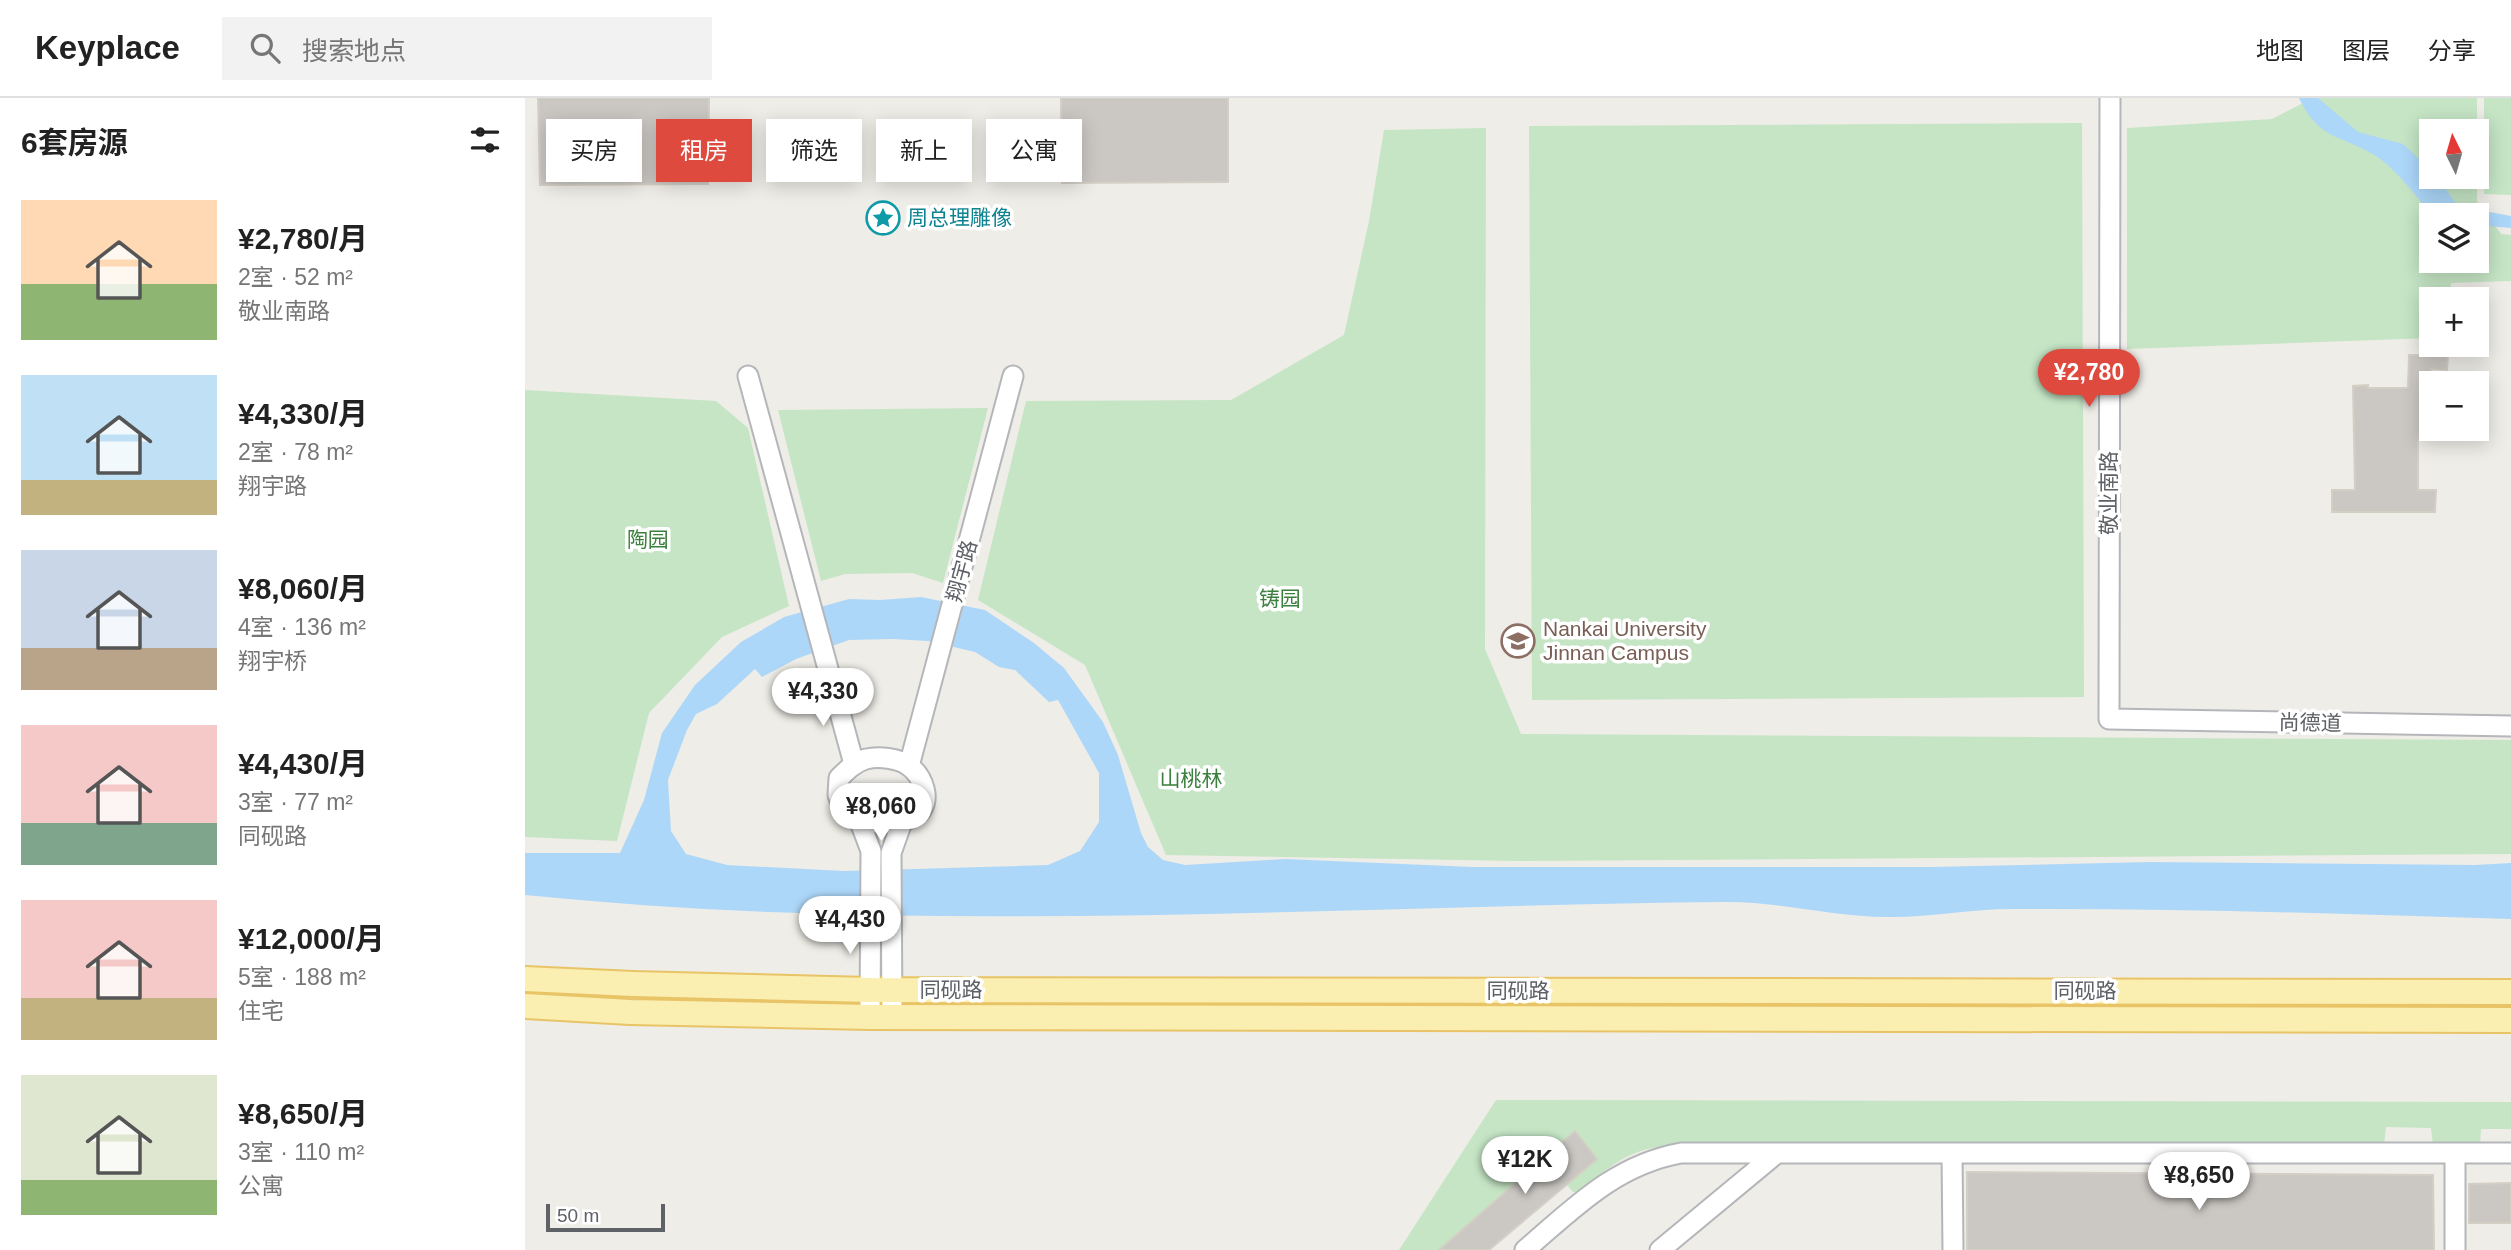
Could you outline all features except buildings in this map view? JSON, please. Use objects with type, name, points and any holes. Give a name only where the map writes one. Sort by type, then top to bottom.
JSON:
[{"type":"main road","name":"同砚路","points":[[525,979],[881,990],[2511,992]]},
{"type":"main road","name":"同砚路","points":[[525,1006],[630,1012],[881,1017],[2511,1020]]},
{"type":"street","name":"敬业南路","points":[[2109,719],[2110,98]]},
{"type":"street","points":[[748,376],[854,764]]},
{"type":"street","name":"翔宇路","points":[[909,766],[1013,376]]},
{"type":"street","name":"尚德道","points":[[2109,719],[2511,726]]},
{"type":"street","points":[[881,758],[909,766],[921,781],[925,794],[925,804],[918,814],[902,822],[881,823],[860,821],[844,810],[838,794],[839,778],[854,764],[881,758]]},
{"type":"street","points":[[860,821],[871,851],[871,922],[881,990],[881,1017]]},
{"type":"street","points":[[881,990],[892,923],[891,853],[902,822]]},
{"type":"street","points":[[1525,1250],[1589,1195],[1626,1170],[1656,1158],[1681,1153],[2511,1153]]},
{"type":"street","points":[[1660,1250],[1777,1153]]},
{"type":"street","points":[[1952,1153],[1952,1250]]},
{"type":"street","points":[[2455,1153],[2455,1250]]},
{"type":"green space","points":[[2313,98],[2477,98],[2477,119],[2419,119],[2419,189],[2477,189],[2478,203],[2419,203],[2419,273],[2489,273],[2489,218],[2501,234],[2511,235],[2511,281],[2419,287],[2419,338],[2127,349],[2127,128],[2272,119]]},
{"type":"green space","points":[[2484,98],[2511,98],[2511,195],[2484,194],[2484,189],[2489,189],[2489,119],[2484,119]]},
{"type":"green space","points":[[2082,123],[2084,697],[1532,700],[1529,126]]},
{"type":"green space","name":"铸园","points":[[1486,128],[1485,649],[1521,734],[2511,740],[2511,854],[1518,861],[1166,855],[1085,665],[978,600],[1026,401],[1231,400],[1344,335],[1369,221],[1384,130]]},
{"type":"green space","name":"陶园","points":[[525,390],[716,401],[748,428],[789,606],[722,637],[649,713],[617,841],[525,837]]},
{"type":"green space","points":[[988,408],[943,583],[912,573],[845,574],[821,581],[778,410]]},
{"type":"green space","points":[[1496,1100],[2511,1102],[2511,1129],[2481,1129],[2480,1145],[2433,1145],[2431,1128],[2386,1127],[2384,1145],[1687,1143],[1640,1151],[1606,1170],[1580,1192],[1573,1192],[1567,1185],[1597,1159],[1575,1131],[1448,1250],[1399,1250]]},
{"type":"water","points":[[2299,98],[2318,98],[2358,132],[2403,144],[2419,159],[2419,189],[2446,189],[2456,203],[2422,203],[2383,161],[2332,135],[2307,112]]},
{"type":"water","points":[[2489,212],[2511,216],[2511,228],[2489,226]]},
{"type":"water","points":[[921,597],[985,610],[1034,643],[1064,668],[1103,722],[1118,755],[1141,833],[1148,847],[1163,860],[1185,865],[1285,859],[1473,867],[1931,867],[2150,862],[2511,863],[2511,919],[2074,909],[1997,909],[1907,917],[1871,917],[1744,902],[974,916],[824,914],[675,907],[525,895],[525,853],[620,853],[644,800],[662,733],[695,685],[741,642],[784,617],[849,599]],"holes":[[[849,640],[928,641],[975,652],[999,667],[1015,670],[1049,702],[1058,700],[1099,773],[1099,822],[1080,851],[1048,865],[844,871],[727,865],[686,854],[671,831],[668,780],[696,714],[717,704],[755,669],[762,677],[796,659]]]},
{"type":"place","name":"周总理雕像","points":[[883,218]]},
{"type":"place","name":"Nankai University Jinnan Campus","points":[[1518,641]]},
{"type":"park label","name":"山桃林","points":[[1191,779]]}]
